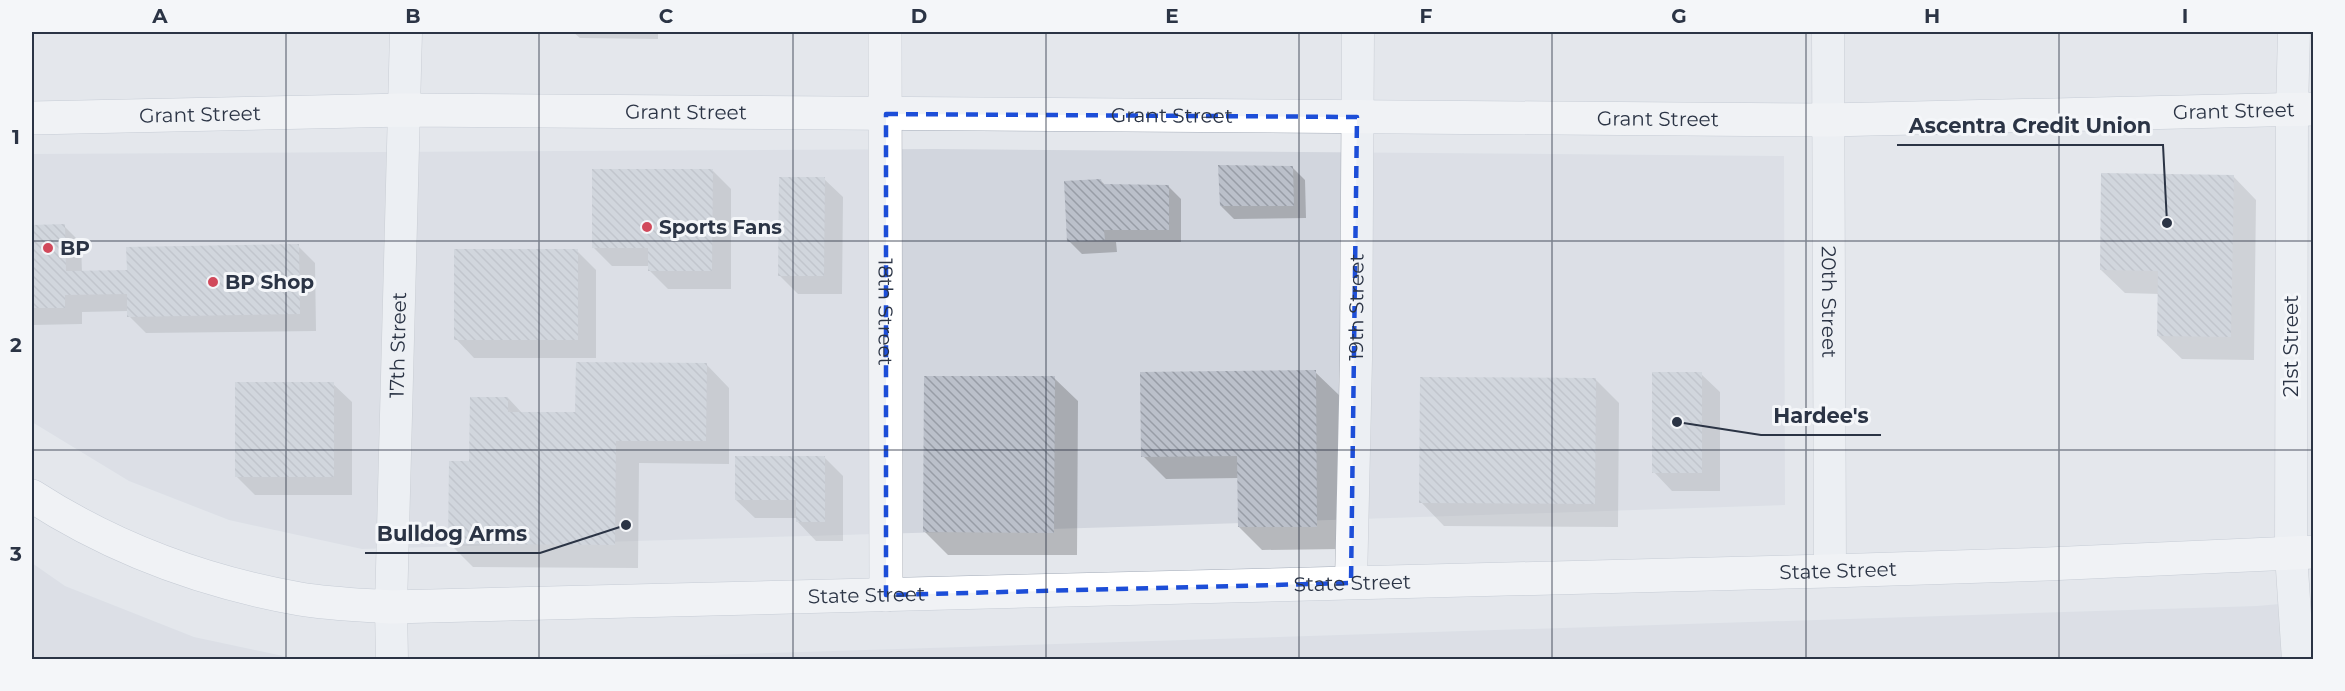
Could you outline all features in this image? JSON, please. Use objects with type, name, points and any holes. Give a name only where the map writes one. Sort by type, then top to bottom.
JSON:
[{"type":"main road","name":"18th Street","points":[[885,32],[886,595]]},
{"type":"main road","name":"Grant Street","points":[[32,118],[405,110],[1828,120],[2303,109]]},
{"type":"main road","name":"State Street","points":[[32,496],[65,517],[102,536],[184,571],[301,599],[392,607],[1830,572],[2302,553]]},
{"type":"street","name":"17th Street","points":[[392,660],[406,32]]},
{"type":"street","name":"19th Street","points":[[1351,583],[1356,359],[1358,32]]},
{"type":"street","name":"20th Street","points":[[1828,32],[1830,572]]},
{"type":"street","name":"21st Street","points":[[2294,32],[2303,109],[2302,553],[2298,660]]},
{"type":"highlighted area","points":[[886,114],[1357,117],[1351,583],[886,595]]},
{"type":"shaded area","points":[[935,149],[1784,156],[1785,505],[362,549],[229,520],[129,481],[32,422],[32,154]]},
{"type":"shaded area","points":[[32,563],[65,586],[194,637],[297,659],[32,659]]},
{"type":"shaded area","points":[[2314,601],[2313,660],[549,660],[2257,606]]},
{"type":"building","points":[[1218,165],[1293,166],[1294,206],[1220,206]]},
{"type":"building","points":[[592,169],[713,169],[712,271],[648,271],[648,248],[592,248]]},
{"type":"building","points":[[2101,173],[2234,175],[2231,337],[2157,336],[2158,271],[2100,270]]},
{"type":"building","points":[[779,177],[825,177],[824,276],[778,276]]},
{"type":"building","points":[[1101,179],[1102,184],[1169,185],[1169,230],[1104,230],[1105,240],[1067,242],[1064,181]]},
{"type":"building","name":"BP Shop","points":[[65,224],[66,271],[127,270],[126,247],[299,244],[300,314],[127,317],[127,294],[65,295],[65,308],[32,308],[32,225]]},
{"type":"building","points":[[454,249],[578,249],[578,340],[454,340]]},
{"type":"building","points":[[576,362],[707,363],[706,441],[616,441],[615,545],[448,544],[449,461],[469,461],[470,397],[508,397],[508,412],[575,412]]},
{"type":"building","points":[[1316,370],[1317,527],[1238,527],[1237,456],[1141,457],[1140,372]]},
{"type":"building","points":[[1652,372],[1702,372],[1702,473],[1652,473]]},
{"type":"building","points":[[924,376],[1055,376],[1054,533],[923,532]]},
{"type":"building","points":[[1420,377],[1596,378],[1595,504],[1419,503]]},
{"type":"building","points":[[235,382],[334,382],[334,477],[235,477]]},
{"type":"building","points":[[735,456],[825,456],[825,522],[796,522],[796,500],[735,500]]},
{"type":"place","name":"Ascentra Credit Union","points":[[2167,223]]},
{"type":"place","name":"Sports Fans","points":[[647,227]]},
{"type":"place","name":"BP","points":[[48,248]]},
{"type":"place","name":"BP Shop","points":[[213,282]]},
{"type":"place","name":"Hardee's","points":[[1677,422]]},
{"type":"place","name":"Bulldog Arms","points":[[626,525]]}]
